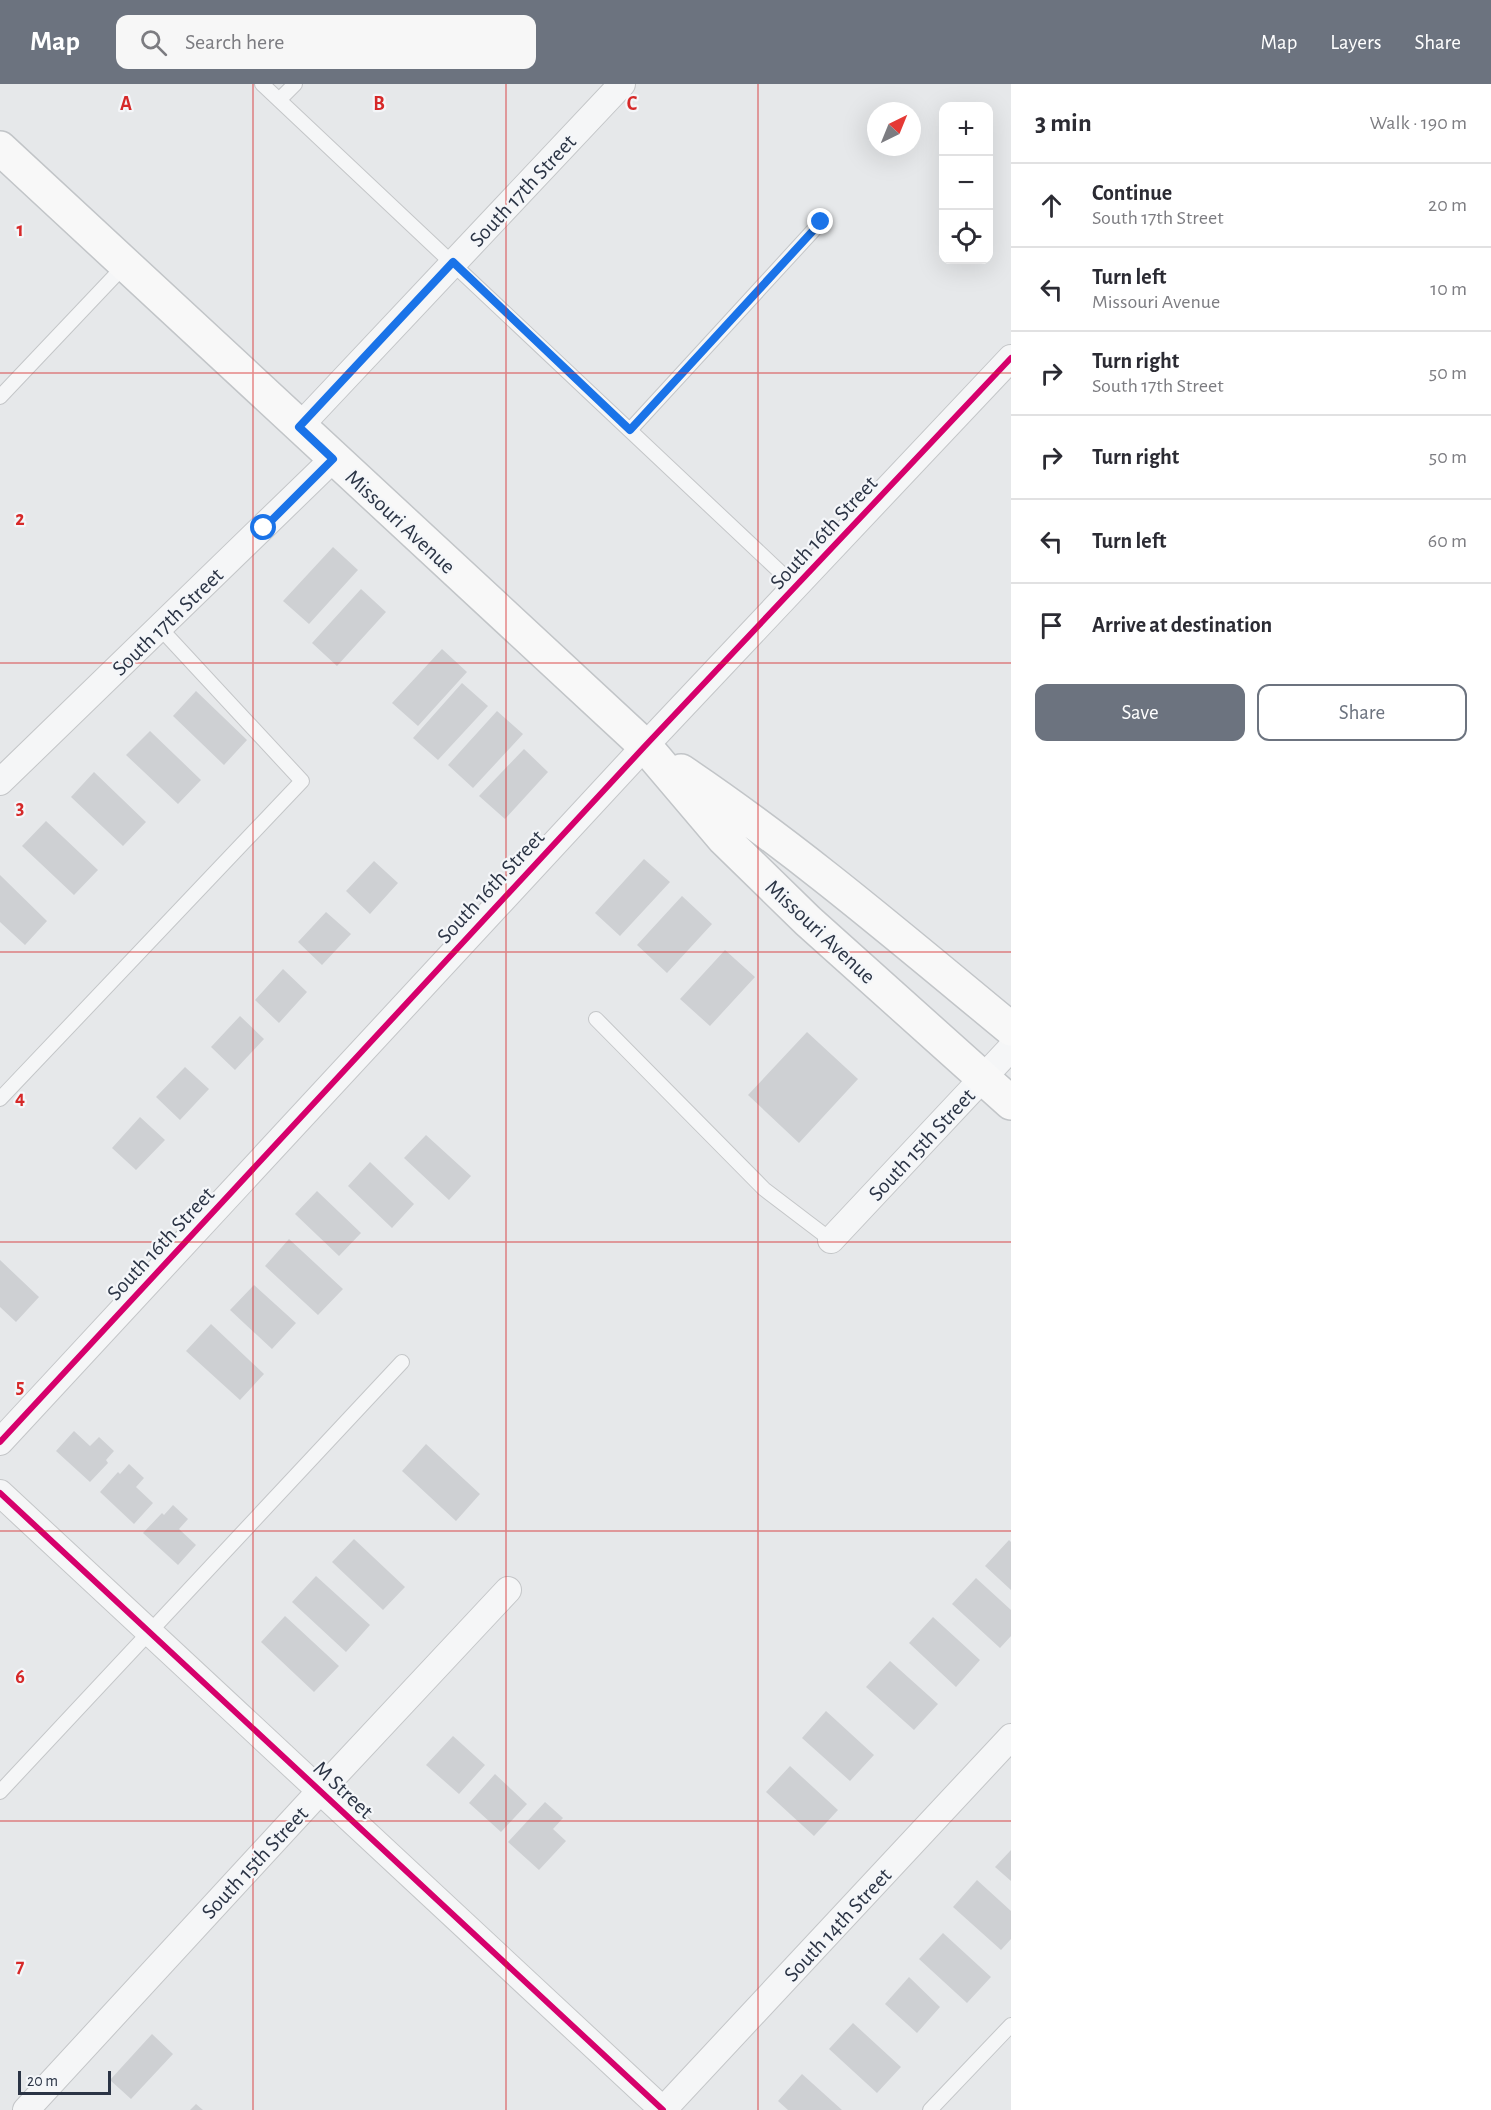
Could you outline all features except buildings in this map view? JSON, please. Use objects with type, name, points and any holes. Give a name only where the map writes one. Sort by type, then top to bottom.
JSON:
[{"type":"main road","name":"Missouri Avenue","points":[[0,148],[645,746],[724,839],[808,921],[1011,1103]]},
{"type":"main road","name":"Missouri Avenue","points":[[645,746],[744,813],[1011,1029]]},
{"type":"street","name":"South 17th Street","points":[[299,427],[622,84]]},
{"type":"street","name":"South 16th Street","points":[[0,1442],[645,746],[1011,358]]},
{"type":"street","name":"South 17th Street","points":[[0,782],[333,459]]},
{"type":"street","name":"South 15th Street","points":[[831,1240],[1011,1048]]},
{"type":"street","name":"M Street","points":[[0,1493],[663,2110]]},
{"type":"street","name":"South 15th Street","points":[[26,2110],[508,1590]]},
{"type":"street","name":"South 14th Street","points":[[663,2110],[1011,1737]]},
{"type":"lane","points":[[262,84],[796,587]]},
{"type":"lane","points":[[279,100],[295,84]]},
{"type":"lane","points":[[630,430],[821,222]]},
{"type":"lane","points":[[2,391],[125,265]]},
{"type":"lane","points":[[0,1099],[302,781],[160,628]]},
{"type":"lane","points":[[596,1019],[764,1189],[831,1240]]},
{"type":"lane","points":[[0,1792],[402,1362]]},
{"type":"lane","points":[[930,2110],[1011,2025]]},
{"type":"cycle path","points":[[0,1442],[645,746],[1011,358]]},
{"type":"cycle path","points":[[0,1493],[663,2110]]},
{"type":"route","points":[[264,528],[333,459],[299,427],[453,262],[630,430],[821,222]]}]
